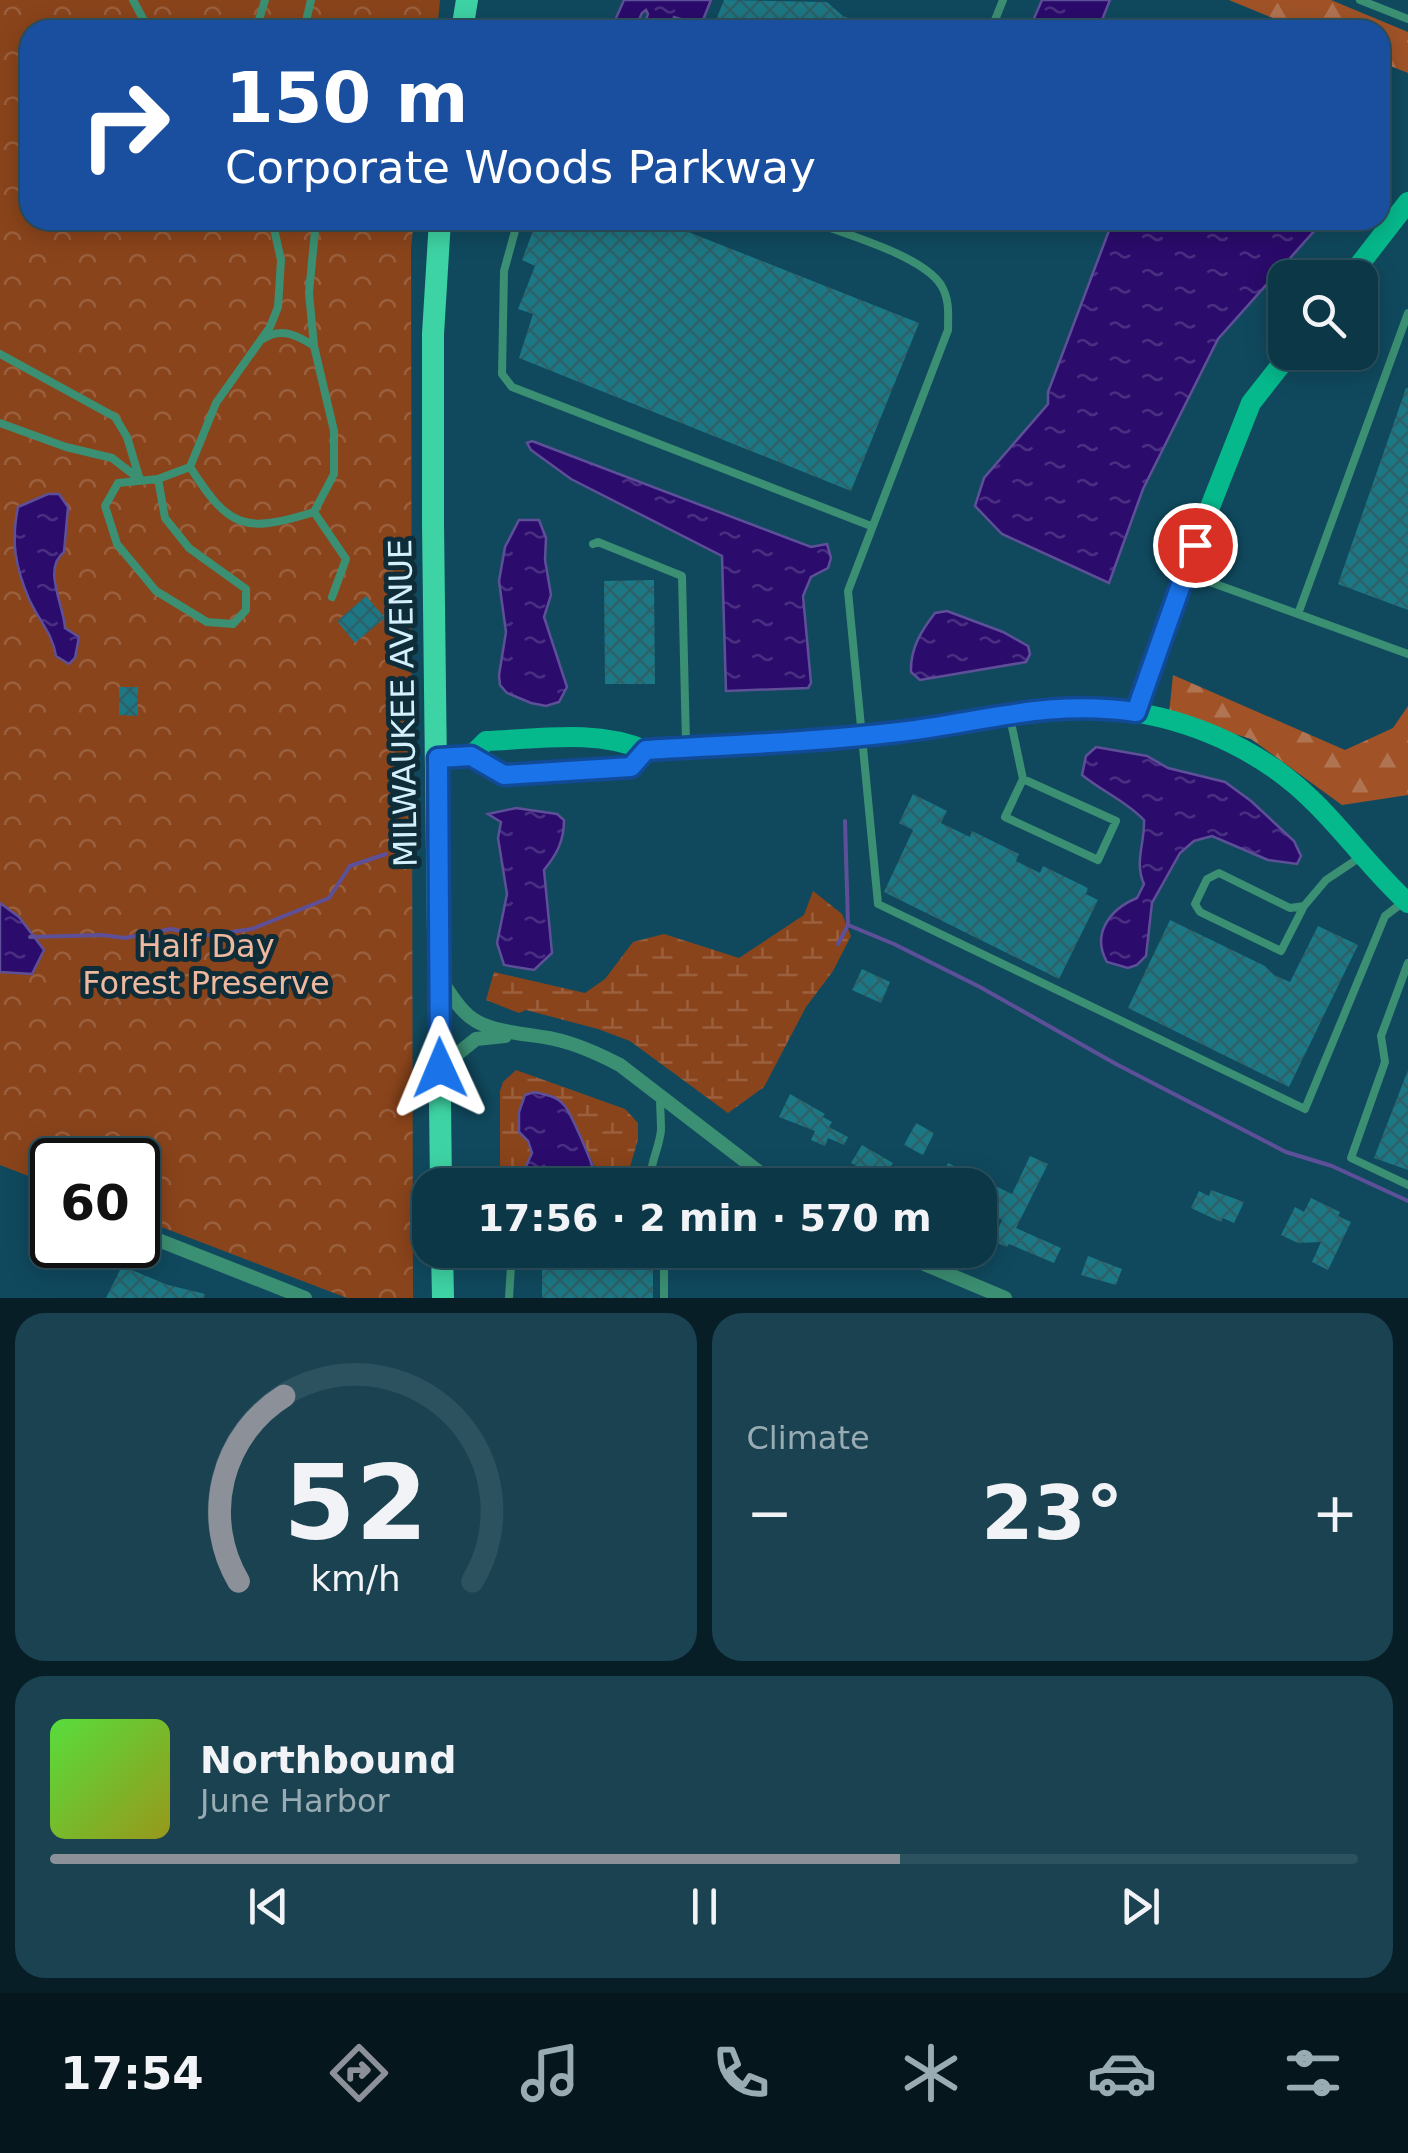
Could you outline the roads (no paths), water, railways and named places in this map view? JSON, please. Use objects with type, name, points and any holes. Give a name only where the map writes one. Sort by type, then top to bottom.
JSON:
[{"type":"main road","name":"MILWAUKEE AVENUE","points":[[439,230],[434,334],[441,1168]]},
{"type":"main road","points":[[442,1268],[443,1298]]},
{"type":"street","points":[[1390,225],[1408,202]]},
{"type":"street","points":[[1363,260],[1386,230]]},
{"type":"street","points":[[1136,712],[1252,403],[1277,370]]},
{"type":"street","points":[[471,756],[486,742],[585,737],[625,742],[646,750],[862,736],[1066,707],[1136,712],[1212,734],[1273,768],[1306,793],[1407,902]]},
{"type":"street","points":[[438,758],[471,756],[504,775],[631,767],[646,750]]},
{"type":"street","points":[[438,977],[476,1022],[556,1039],[620,1065],[754,1168]]},
{"type":"street","points":[[440,1068],[476,1039],[520,1034]]},
{"type":"street","points":[[160,1241],[305,1298]]},
{"type":"street","points":[[934,1268],[1005,1298]]},
{"type":"lane","points":[[1360,0],[1408,18]]},
{"type":"lane","points":[[158,479],[165,518],[189,548],[246,589],[246,610],[233,624],[206,622],[156,591],[117,544],[105,506],[118,483],[158,479],[190,466],[216,403],[259,342],[278,307],[281,260],[274,230]]},
{"type":"lane","points":[[190,466],[212,502],[237,520],[274,524],[314,512],[334,474],[334,431],[314,346],[309,293],[315,230]]},
{"type":"lane","points":[[515,230],[504,271],[502,374],[512,387],[871,526]]},
{"type":"lane","points":[[833,230],[909,260],[939,281],[949,302],[948,330],[848,592],[878,904],[1304,1109],[1385,916],[1407,902]]},
{"type":"lane","points":[[1298,614],[1408,313]]},
{"type":"lane","points":[[259,342],[274,332],[314,346]]},
{"type":"lane","points":[[0,354],[115,417],[127,437],[140,480]]},
{"type":"lane","points":[[0,423],[66,447],[112,458],[140,480]]},
{"type":"lane","points":[[314,512],[346,558],[332,597]]},
{"type":"lane","points":[[592,544],[598,542],[682,576],[686,748]]},
{"type":"lane","points":[[1185,573],[1408,654]]},
{"type":"lane","points":[[1009,714],[1023,779],[1005,816],[1098,860],[1116,821],[1023,779]]},
{"type":"lane","points":[[1304,906],[1290,908],[1219,873],[1206,880],[1195,904],[1200,912],[1280,950],[1304,906],[1326,880],[1363,855]]},
{"type":"lane","points":[[1408,962],[1381,1036],[1385,1062],[1351,1158],[1408,1185]]},
{"type":"lane","points":[[649,1168],[660,1130],[660,1094]]},
{"type":"lane","points":[[509,1298],[511,1268]]},
{"type":"lane","points":[[664,1268],[664,1298]]},
{"type":"water","points":[[624,0],[711,0],[703,20],[646,20],[646,10],[639,20],[615,20]]},
{"type":"water","points":[[1042,0],[1110,0],[1102,20],[1033,20]]},
{"type":"water","points":[[1109,230],[1315,230],[1288,260],[1268,260],[1268,283],[1218,339],[1143,489],[1109,583],[1002,534],[975,506],[984,478],[1048,404],[1048,392]]},
{"type":"water","points":[[532,441],[811,547],[827,544],[831,558],[828,568],[811,577],[803,596],[811,683],[808,688],[726,691],[722,556],[571,479],[531,450],[527,443]]},
{"type":"water","points":[[48,494],[59,494],[68,507],[64,552],[54,577],[65,628],[79,637],[75,658],[69,664],[56,656],[52,640],[24,587],[16,554],[18,507]]},
{"type":"water","points":[[519,520],[539,520],[546,538],[551,595],[544,617],[567,687],[559,702],[546,706],[507,693],[500,685],[506,632],[499,581],[505,547]]},
{"type":"water","points":[[947,611],[1028,646],[1026,662],[920,680],[911,672],[914,648],[935,613]]},
{"type":"water","points":[[1096,747],[1147,756],[1168,768],[1225,782],[1294,841],[1301,856],[1297,864],[1268,860],[1212,836],[1194,841],[1180,853],[1152,903],[1146,956],[1128,968],[1107,962],[1102,932],[1111,916],[1137,898],[1144,884],[1140,860],[1144,820],[1082,775],[1086,756]]},
{"type":"water","points":[[516,808],[557,814],[564,820],[559,847],[544,870],[552,953],[534,970],[504,965],[497,943],[507,894],[498,838],[501,822],[488,814]]},
{"type":"water","points":[[0,903],[19,917],[44,950],[32,974],[0,972]]},
{"type":"water","points":[[534,1092],[554,1097],[564,1105],[593,1168],[525,1168],[532,1153],[519,1132],[519,1112],[525,1095]]},
{"type":"waterway","points":[[838,944],[848,925],[845,821]]},
{"type":"waterway","points":[[30,937],[125,938],[171,929],[203,936],[252,929],[329,898],[350,866],[386,854]]},
{"type":"waterway","points":[[848,925],[980,987],[1116,1064],[1286,1152],[1332,1166],[1408,1201]]},
{"type":"park label","name":"Half Day Forest Preserve","points":[[206,964]]}]
